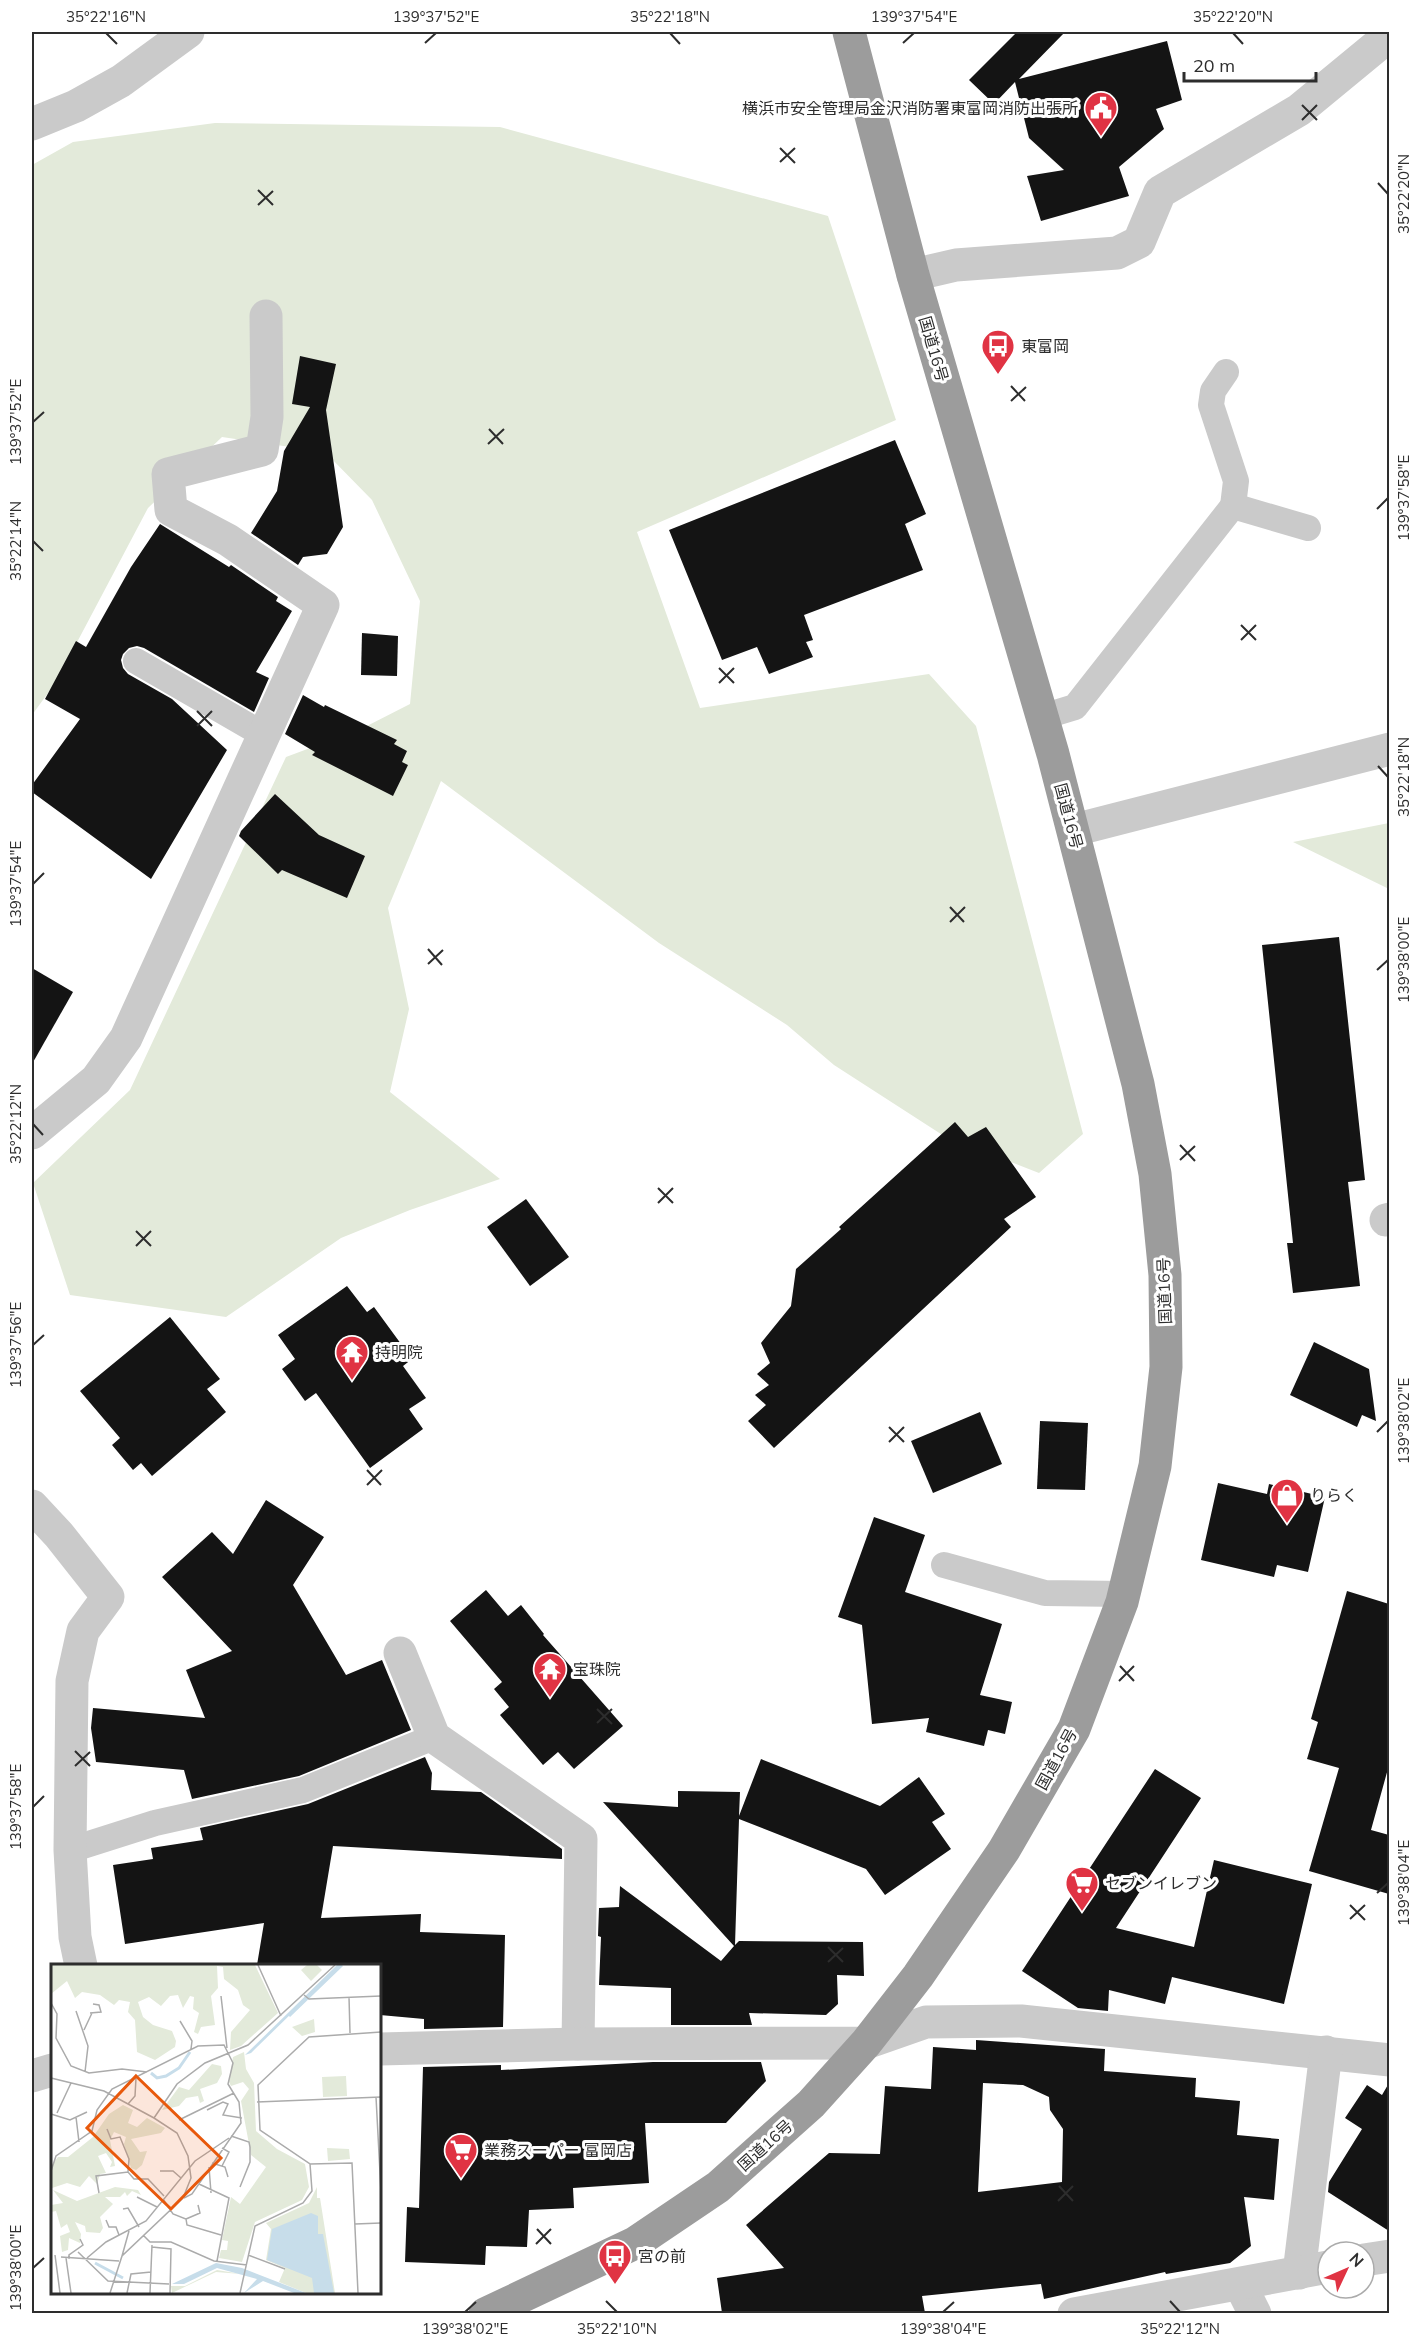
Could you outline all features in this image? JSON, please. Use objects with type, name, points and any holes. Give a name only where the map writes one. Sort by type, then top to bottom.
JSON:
[{"type":"highway","name":"国道16号","points":[[485,2313],[635,2243],[718,2187],[811,2104],[866,2043],[918,1976],[1004,1850],[1074,1729],[1124,1594],[1155,1466],[1166,1367],[1165,1275],[1155,1174],[1138,1084],[1074,830],[913,275],[849,32]]},
{"type":"street","points":[[32,124],[76,106],[121,81],[188,32]]},
{"type":"street","points":[[913,275],[956,265],[1117,253],[1139,242],[1160,192],[1299,110],[1389,35]]},
{"type":"street","points":[[32,1133],[96,1080],[126,1038],[323,606],[228,540],[171,510],[168,474],[262,450],[267,417],[266,316]]},
{"type":"street","points":[[1074,830],[1389,749]]},
{"type":"street","points":[[32,1506],[59,1535],[108,1597],[82,1631],[72,1681],[70,1850],[75,1937],[81,1964]]},
{"type":"street","points":[[400,1653],[434,1737],[581,1839],[578,2044]]},
{"type":"street","points":[[381,2049],[578,2044],[866,2043],[926,2022],[1021,2021],[1389,2060]]},
{"type":"street","points":[[1074,2313],[1119,2308],[1314,2270],[1326,2052]]},
{"type":"street","points":[[32,2076],[51,2070]]},
{"type":"street","points":[[1240,2284],[1255,2313]]},
{"type":"lane","points":[[1042,717],[1075,707],[1233,506],[1236,481],[1210,405],[1213,391],[1226,372]]},
{"type":"lane","points":[[1233,506],[1308,528]]},
{"type":"lane","points":[[136,661],[264,735]]},
{"type":"lane","points":[[944,1565],[1045,1593],[1124,1594]]},
{"type":"lane","points":[[70,1850],[155,1823],[303,1790],[434,1737]]},
{"type":"green space","points":[[215,123],[500,127],[828,216],[896,420],[637,532],[700,708],[929,674],[976,726],[1083,1134],[1039,1173],[944,1136],[834,1065],[787,1025],[659,943],[441,781],[388,908],[409,1009],[390,1092],[500,1179],[410,1210],[341,1238],[226,1317],[70,1295],[33,1183],[130,1090],[286,757],[361,729],[410,704],[420,601],[372,500],[325,452],[222,437],[148,508],[56,682],[32,715],[32,165],[73,142]]},
{"type":"green space","points":[[1389,823],[1389,889],[1293,842]]},
{"type":"building","points":[[1017,32],[1065,32],[1019,79],[1167,41],[1182,100],[1156,109],[1164,129],[1119,167],[1129,196],[1041,221],[1027,176],[1064,170],[1029,138],[1015,82],[994,104],[969,80]]},
{"type":"building","points":[[300,356],[336,364],[326,410],[343,527],[327,554],[303,557],[298,565],[251,533],[277,491],[284,451],[310,407],[292,404]]},
{"type":"building","points":[[895,440],[926,514],[905,524],[923,570],[804,615],[813,640],[806,642],[813,657],[769,674],[757,647],[722,660],[669,530]]},
{"type":"building","points":[[160,524],[229,567],[231,565],[278,597],[276,601],[292,611],[256,672],[269,678],[254,712],[144,648],[137,646],[129,648],[123,654],[121,660],[123,668],[128,674],[172,699],[227,750],[151,879],[32,792],[32,785],[80,719],[45,699],[76,641],[86,647],[131,567]]},
{"type":"building","points":[[362,633],[398,636],[397,676],[361,675]]},
{"type":"building","points":[[303,695],[397,740],[394,744],[407,751],[402,762],[408,765],[393,796],[312,755],[315,752],[285,734]]},
{"type":"building","points":[[275,794],[319,835],[365,856],[347,898],[282,870],[278,874],[239,836]]},
{"type":"building","points":[[1339,937],[1365,1180],[1348,1182],[1360,1286],[1293,1293],[1287,1243],[1293,1243],[1262,945]]},
{"type":"building","points":[[32,968],[73,992],[32,1064]]},
{"type":"building","points":[[955,1122],[968,1137],[986,1127],[1036,1197],[1004,1219],[1011,1227],[774,1448],[748,1421],[766,1405],[755,1395],[769,1385],[757,1374],[770,1363],[761,1343],[791,1306],[796,1269]]},
{"type":"building","points":[[526,1199],[569,1257],[530,1286],[487,1227]]},
{"type":"building","name":"持明院","points":[[347,1286],[367,1312],[374,1307],[412,1359],[403,1366],[426,1398],[409,1409],[423,1429],[370,1468],[316,1393],[305,1401],[282,1369],[295,1359],[278,1335]]},
{"type":"building","points":[[170,1317],[220,1379],[207,1389],[226,1412],[152,1476],[141,1463],[133,1470],[112,1445],[120,1438],[80,1391]]},
{"type":"building","points":[[1314,1342],[1369,1369],[1376,1421],[1362,1415],[1357,1427],[1290,1395]]},
{"type":"building","points":[[980,1412],[1002,1464],[933,1493],[911,1441]]},
{"type":"building","points":[[1040,1421],[1088,1423],[1085,1490],[1037,1489]]},
{"type":"building","points":[[1218,1483],[1267,1494],[1269,1484],[1325,1497],[1308,1572],[1277,1565],[1274,1577],[1201,1560]]},
{"type":"building","points":[[266,1500],[324,1537],[293,1585],[346,1675],[382,1660],[411,1730],[299,1776],[192,1799],[184,1770],[96,1762],[91,1728],[93,1708],[205,1718],[186,1670],[232,1651],[162,1577],[212,1532],[233,1554]]},
{"type":"building","points":[[874,1517],[925,1535],[905,1592],[1002,1624],[980,1695],[1012,1702],[1005,1734],[988,1730],[984,1746],[926,1732],[929,1718],[872,1724],[862,1625],[838,1617]]},
{"type":"building","name":"宝珠院","points":[[486,1590],[508,1616],[521,1605],[543,1635],[623,1726],[574,1769],[558,1752],[543,1765],[500,1715],[509,1707],[494,1689],[502,1682],[450,1621]]},
{"type":"building","points":[[1347,1591],[1389,1604],[1389,1765],[1371,1830],[1389,1835],[1389,1894],[1309,1871],[1339,1768],[1307,1759],[1318,1722],[1311,1719]]},
{"type":"building","points":[[425,1757],[432,1773],[431,1790],[481,1792],[562,1849],[562,1859],[333,1846],[321,1918],[421,1914],[420,1932],[505,1935],[503,2027],[424,2029],[424,2019],[381,2015],[381,1964],[257,1964],[264,1923],[125,1944],[113,1865],[153,1859],[151,1848],[203,1840],[200,1828],[308,1804]]},
{"type":"building","points":[[761,1759],[880,1806],[919,1777],[945,1814],[932,1822],[951,1849],[885,1895],[866,1869],[739,1819],[735,1945],[739,1941],[863,1942],[864,1976],[837,1975],[838,2004],[826,2015],[749,2013],[752,2025],[671,2025],[671,1988],[599,1985],[601,1937],[598,1936],[599,1908],[619,1907],[620,1886],[721,1961],[734,1946],[603,1802],[678,1807],[678,1791],[740,1792],[739,1816]]},
{"type":"building","points":[[1155,1769],[1201,1798],[1116,1928],[1194,1947],[1214,1860],[1312,1884],[1284,2004],[1172,1977],[1165,2004],[1109,1990],[1108,2011],[1078,2008],[1022,1971]]},
{"type":"building","points":[[976,2040],[1105,2049],[1104,2071],[1196,2078],[1195,2097],[1240,2101],[1237,2135],[1279,2139],[1274,2200],[1244,2197],[1251,2246],[1230,2263],[1166,2274],[1165,2272],[1044,2299],[1041,2284],[922,2296],[925,2313],[722,2313],[717,2278],[784,2268],[746,2225],[829,2153],[880,2154],[885,2086],[931,2089],[933,2047],[976,2050]],"holes":[[[983,2083],[1023,2085],[1049,2097],[1050,2110],[1063,2129],[1062,2182],[978,2192]]]},
{"type":"building","points":[[653,2062],[761,2062],[766,2081],[726,2123],[645,2123],[649,2183],[573,2188],[574,2208],[529,2210],[527,2247],[486,2246],[485,2265],[405,2262],[407,2207],[419,2208],[423,2067],[501,2065],[501,2070]]},
{"type":"building","points":[[1389,2083],[1389,2231],[1328,2192],[1329,2182],[1362,2129],[1345,2118],[1367,2085],[1382,2095]]},
{"type":"place","name":"横浜市安全管理局金沢消防署東富岡消防出張所","points":[[1101,137]]},
{"type":"place","name":"東富岡","points":[[998,375]]},
{"type":"place","name":"持明院","points":[[352,1381]]},
{"type":"place","name":"りらく","points":[[1287,1524]]},
{"type":"place","name":"宝珠院","points":[[550,1698]]},
{"type":"place","name":"セブンイレブン","points":[[1082,1912]]},
{"type":"place","name":"業務スーパー 富岡店","points":[[461,2179]]},
{"type":"place","name":"宮の前","points":[[615,2285]]}]
